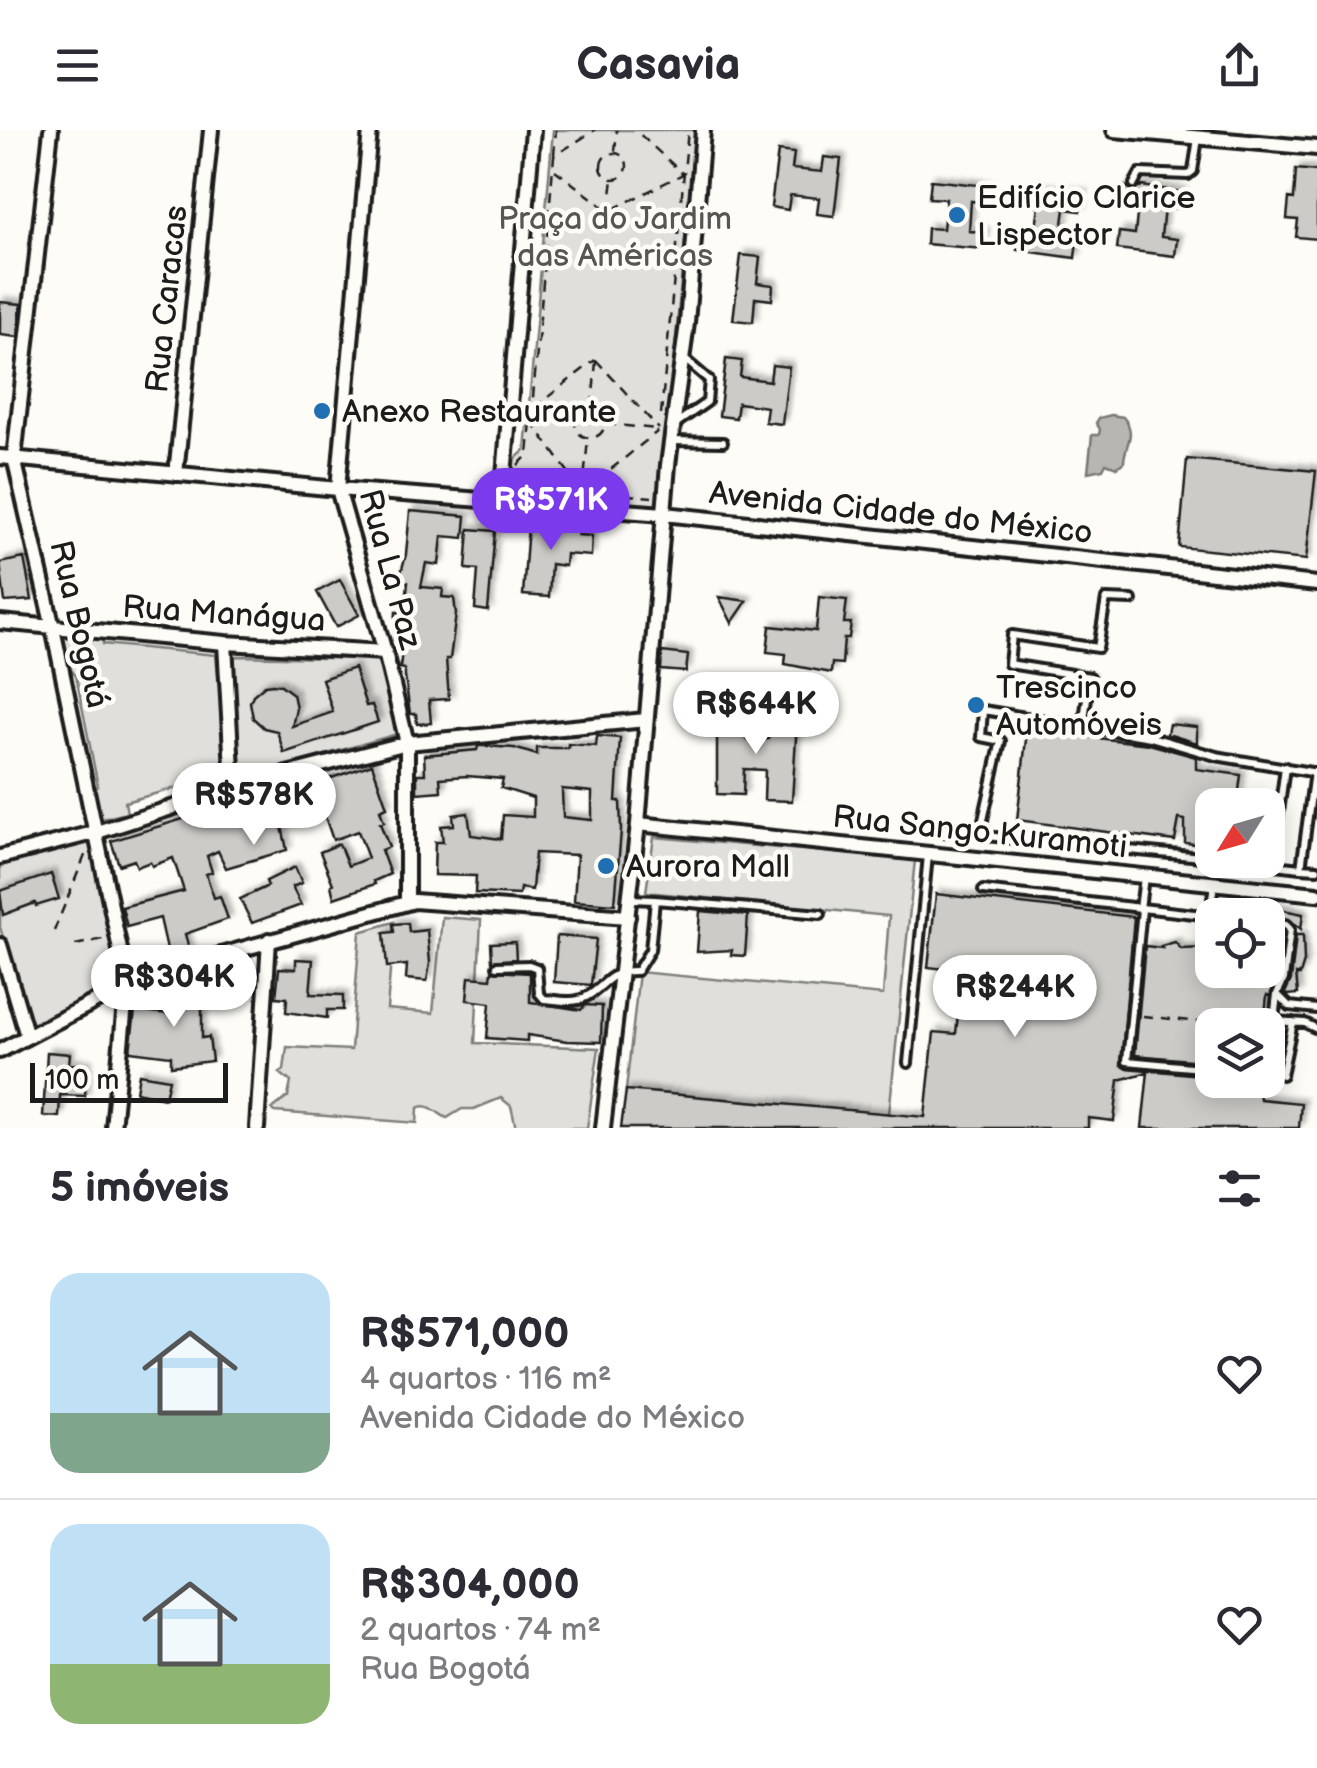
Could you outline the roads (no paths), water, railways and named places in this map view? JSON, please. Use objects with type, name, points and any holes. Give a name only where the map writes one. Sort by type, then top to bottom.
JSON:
[{"type":"street","name":"Rua Bogotá","points":[[51,130],[7,458],[54,628],[127,983],[113,1128]]},
{"type":"street","name":"Rua Caracas","points":[[176,474],[212,130]]},
{"type":"street","name":"Rua La Paz","points":[[370,130],[338,489],[407,743],[406,902]]},
{"type":"street","points":[[502,500],[533,130]]},
{"type":"street","points":[[603,1128],[638,824],[671,441],[666,428],[687,323],[703,130]]},
{"type":"street","points":[[1114,130],[1317,148]]},
{"type":"street","name":"Avenida Cidade do México","points":[[7,458],[664,514],[1317,584]]},
{"type":"street","name":"Rua Manágua","points":[[0,622],[225,643],[385,652]]},
{"type":"street","points":[[225,643],[233,788]]},
{"type":"street","points":[[0,857],[96,832],[233,788],[407,743],[646,720]]},
{"type":"street","name":"Rua Sango Kuramoti","points":[[638,824],[1317,894]]},
{"type":"street","points":[[0,1051],[127,983],[406,902],[426,900],[628,917]]},
{"type":"street","points":[[256,1128],[269,940]]},
{"type":"street","points":[[0,945],[27,1036]]},
{"type":"lane","points":[[1134,184],[1140,173],[1188,175],[1193,170],[1193,134]]},
{"type":"lane","points":[[666,428],[707,402],[709,380],[680,356]]},
{"type":"lane","points":[[671,441],[722,442]]},
{"type":"lane","points":[[1083,726],[1090,677],[1009,664],[1012,635],[1098,648],[1106,598],[1132,600]]},
{"type":"lane","points":[[980,833],[1001,741],[981,738],[983,710],[1316,772],[1301,868]]},
{"type":"lane","points":[[1283,788],[1286,768]]},
{"type":"lane","points":[[924,830],[1195,856]]},
{"type":"lane","points":[[908,1064],[928,854]]},
{"type":"lane","points":[[1285,866],[1317,869]]},
{"type":"lane","points":[[1144,876],[1127,1062],[1195,1068]]},
{"type":"lane","points":[[1213,898],[1214,883]]},
{"type":"lane","points":[[983,890],[1195,914]]},
{"type":"lane","points":[[630,900],[821,914]]},
{"type":"lane","points":[[497,966],[537,968],[539,993],[544,999],[586,998],[622,971],[636,972],[646,960],[655,900]]},
{"type":"lane","points":[[1285,925],[1290,929],[1285,971]]},
{"type":"lane","points":[[1275,1008],[1280,988]]},
{"type":"lane","points":[[1277,994],[1289,1006],[1317,1009]]},
{"type":"lane","points":[[1285,1022],[1317,1028]]},
{"type":"lane","points":[[1285,1061],[1293,1022]]},
{"type":"place","name":"Edifício Clarice Lispector","points":[[957,215]]},
{"type":"place","name":"Anexo Restaurante","points":[[322,411]]},
{"type":"place","name":"Trescinco Automóveis","points":[[976,705]]},
{"type":"place","name":"Aurora Mall","points":[[606,866]]},
{"type":"park label","name":"Praça do Jardim das Américas","points":[[615,236]]}]
